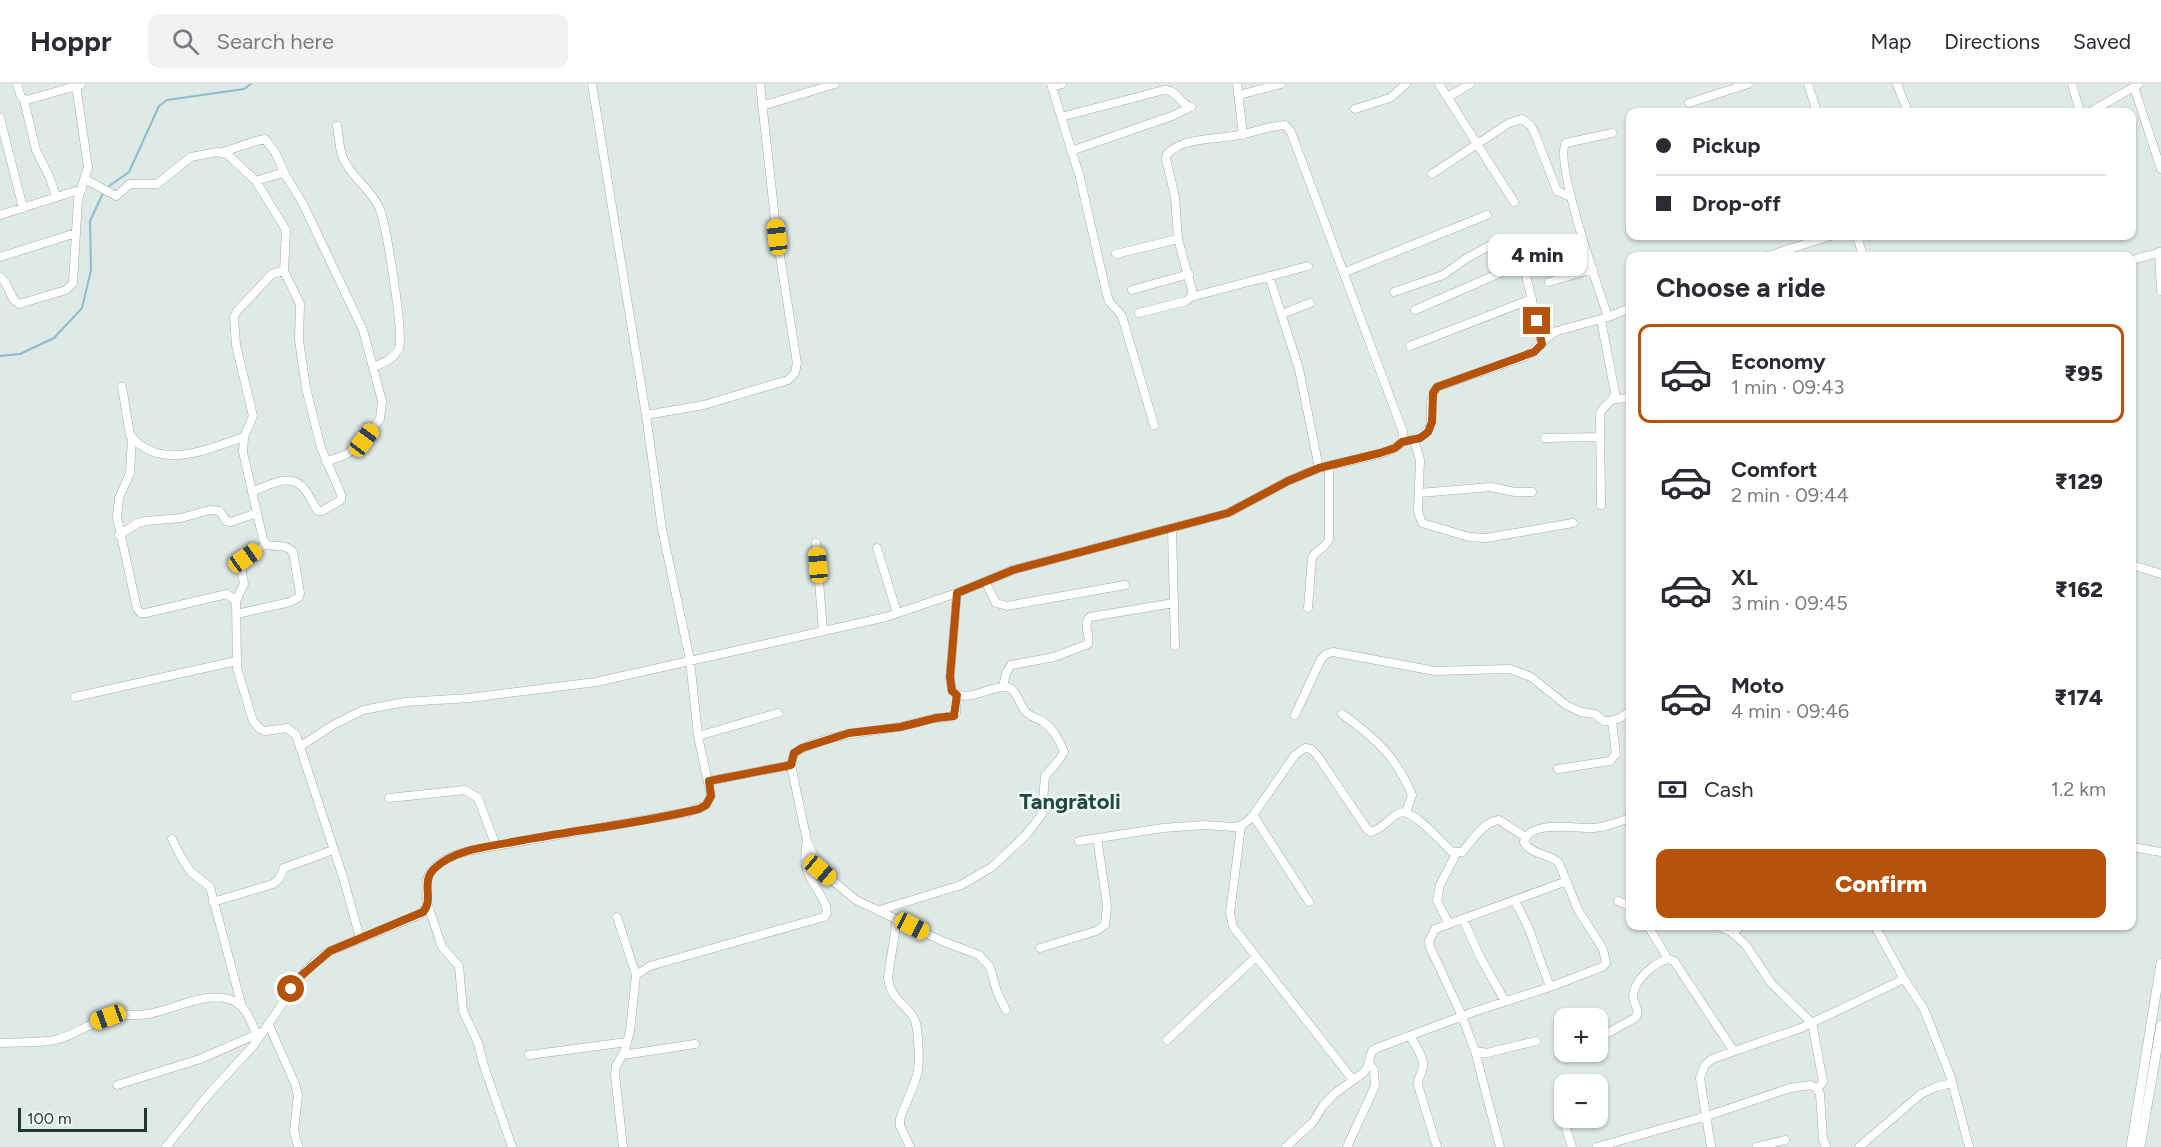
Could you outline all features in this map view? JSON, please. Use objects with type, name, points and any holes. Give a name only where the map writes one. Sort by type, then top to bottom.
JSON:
[{"type":"street","points":[[17,84],[24,100],[36,150],[50,178],[56,197]]},
{"type":"street","points":[[24,100],[81,84]]},
{"type":"street","points":[[0,268],[2,278],[13,300],[19,304],[70,287],[74,277],[78,199],[88,167],[76,92],[81,84]]},
{"type":"street","points":[[513,1147],[481,1058],[478,1043],[463,1011],[459,966],[442,947],[428,903],[427,880],[430,872],[458,854],[699,809],[706,805],[711,796],[698,736],[690,660],[662,529],[646,415],[592,84]]},
{"type":"street","points":[[646,415],[704,405],[788,380],[795,373],[797,363],[777,237],[760,84]]},
{"type":"street","points":[[762,106],[835,84]]},
{"type":"street","points":[[1062,84],[1051,85],[1071,151],[1106,291],[1110,301],[1122,316],[1154,425]]},
{"type":"street","points":[[1237,84],[1243,135]]},
{"type":"street","points":[[1239,95],[1281,84]]},
{"type":"street","points":[[1355,109],[1390,98],[1406,84]]},
{"type":"street","points":[[1439,84],[1514,202]]},
{"type":"street","points":[[1448,97],[1470,84]]},
{"type":"street","points":[[1689,103],[1748,84]]},
{"type":"street","points":[[1808,84],[1816,108]]},
{"type":"street","points":[[1897,84],[1906,108]]},
{"type":"street","points":[[2072,84],[2079,108]]},
{"type":"street","points":[[2097,108],[2137,86],[2161,169]]},
{"type":"street","points":[[1061,117],[1164,90],[1172,90],[1182,103],[1191,107],[1172,116],[1071,151]]},
{"type":"street","points":[[0,118],[23,208]]},
{"type":"street","points":[[1432,174],[1515,120],[1526,121],[1535,134],[1557,190],[1571,197]]},
{"type":"street","points":[[1191,297],[1189,274],[1178,239],[1175,197],[1166,159],[1167,154],[1177,147],[1202,140],[1243,135],[1285,125],[1345,272],[1403,432],[1402,442]]},
{"type":"street","points":[[337,126],[342,157],[372,194],[383,217],[400,321],[398,350],[388,361],[373,367]]},
{"type":"street","points":[[1612,133],[1572,141],[1563,147],[1571,197],[1605,318],[1614,399]]},
{"type":"street","points":[[86,179],[116,196],[130,184],[157,184],[196,154],[223,152],[265,140],[275,152],[302,202],[363,330],[382,401],[380,419],[354,450],[326,462]]},
{"type":"street","points":[[223,152],[233,158],[256,181],[286,230],[284,271],[300,304],[299,340],[306,388],[321,448],[341,494],[341,500],[318,511],[304,487],[287,479],[252,492]]},
{"type":"street","points":[[256,181],[277,174],[286,176]]},
{"type":"street","points":[[0,215],[82,189]]},
{"type":"street","points":[[1345,272],[1487,215]]},
{"type":"street","points":[[0,257],[76,233]]},
{"type":"street","points":[[1394,292],[1443,275],[1479,251],[1506,238],[1512,239],[1517,243],[1523,263],[1542,344]]},
{"type":"street","points":[[1116,254],[1178,239]]},
{"type":"street","points":[[1780,252],[1818,240]]},
{"type":"street","points":[[2136,259],[2160,252],[2161,291]]},
{"type":"street","points":[[1415,310],[1523,263]]},
{"type":"street","points":[[1139,313],[1308,266]]},
{"type":"street","points":[[1549,282],[1593,269]]},
{"type":"street","points":[[266,544],[243,452],[244,437],[253,416],[236,345],[234,317],[272,274],[284,271]]},
{"type":"street","points":[[1132,290],[1189,274]]},
{"type":"street","points":[[1269,276],[1299,369],[1319,468]]},
{"type":"street","points":[[1410,346],[1532,299]]},
{"type":"street","points":[[1282,314],[1310,303]]},
{"type":"street","points":[[300,746],[343,719],[363,710],[405,702],[468,698],[581,684],[823,631],[897,614],[1013,570],[1228,513],[1288,481],[1319,468],[1380,453],[1395,448],[1402,442],[1420,438],[1428,432],[1432,422],[1433,393],[1437,387],[1524,357],[1534,352],[1550,335],[1557,332],[1626,310]]},
{"type":"street","points":[[122,387],[129,432],[132,438],[153,453],[187,455],[244,437]]},
{"type":"street","points":[[1601,506],[1602,409],[1614,399],[1626,398]]},
{"type":"street","points":[[1545,438],[1600,437]]},
{"type":"street","points":[[132,438],[130,473],[117,507],[119,535],[137,609],[141,613],[227,594],[236,600]]},
{"type":"street","points":[[1413,440],[1420,460],[1418,513],[1422,523],[1469,537],[1486,538],[1573,523]]},
{"type":"street","points":[[1308,608],[1312,558],[1328,543],[1329,539],[1329,466]]},
{"type":"street","points":[[1419,493],[1491,487],[1515,492],[1532,492]]},
{"type":"street","points":[[119,535],[138,523],[181,518],[210,510],[220,511],[226,521],[231,522],[257,513]]},
{"type":"street","points":[[1172,529],[1175,646]]},
{"type":"street","points":[[816,543],[823,631]]},
{"type":"street","points":[[266,544],[242,560],[244,584],[236,600],[236,661],[239,679],[256,726],[265,731],[281,728],[291,730],[300,746],[360,938]]},
{"type":"street","points":[[237,614],[290,602],[299,597],[293,552],[286,546],[266,544]]},
{"type":"street","points":[[878,548],[897,614]]},
{"type":"street","points":[[2136,566],[2161,574]]},
{"type":"street","points":[[985,581],[996,603],[1007,606],[1125,585]]},
{"type":"street","points":[[880,910],[943,892],[979,877],[992,867],[1026,835],[1041,814],[1045,776],[1062,756],[1063,748],[1049,726],[1026,713],[1010,688],[1003,687],[966,696],[957,695],[952,691],[950,677],[957,593]]},
{"type":"street","points":[[1003,687],[1006,673],[1011,665],[1054,657],[1088,644],[1086,623],[1090,617],[1174,603]]},
{"type":"street","points":[[1295,715],[1321,658],[1333,652],[1435,671],[1510,669],[1531,677],[1572,709],[1595,714],[1604,720],[1612,721],[1626,713]]},
{"type":"street","points":[[75,697],[236,661]]},
{"type":"street","points":[[957,695],[954,716],[900,727],[849,733],[802,748],[794,753],[791,765],[807,842],[820,870],[856,900],[942,942],[980,955],[990,967],[997,992],[1006,1010]]},
{"type":"street","points":[[698,736],[778,713]]},
{"type":"street","points":[[1342,714],[1373,737],[1389,755],[1412,795],[1406,812]]},
{"type":"street","points":[[1558,769],[1610,761],[1614,758],[1616,754],[1612,721]]},
{"type":"street","points":[[1079,841],[1163,828],[1204,825],[1241,826],[1253,815],[1295,756],[1305,748],[1311,749],[1317,755],[1371,832],[1378,830],[1400,813],[1406,812],[1415,816],[1456,854]]},
{"type":"street","points":[[709,781],[791,765]]},
{"type":"street","points":[[389,798],[465,790],[472,793],[478,798],[496,846]]},
{"type":"street","points":[[1253,815],[1309,902]]},
{"type":"street","points":[[1525,837],[1538,829],[1595,828],[1626,819]]},
{"type":"street","points":[[1449,924],[1437,901],[1440,885],[1456,854],[1461,852],[1492,820],[1499,820],[1525,837]]},
{"type":"street","points":[[1241,826],[1230,913],[1233,927],[1353,1080]]},
{"type":"street","points":[[1040,948],[1096,931],[1106,925],[1107,905],[1097,837]]},
{"type":"street","points":[[1286,1147],[1313,1122],[1334,1094],[1363,1073],[1372,1051],[1462,1016],[1550,987],[1602,967],[1606,963],[1603,949],[1578,910],[1560,863],[1526,846],[1525,837]]},
{"type":"street","points":[[172,839],[191,872],[210,887],[243,1007],[256,1034]]},
{"type":"street","points":[[623,1147],[615,1074],[616,1066],[623,1055],[633,1018],[636,975],[650,966],[824,917],[827,912],[826,906],[803,860],[807,842]]},
{"type":"street","points":[[2136,848],[2161,852]]},
{"type":"street","points":[[213,902],[273,884],[279,879],[284,868],[333,850]]},
{"type":"street","points":[[1500,1147],[1475,1051],[1429,941],[1435,929],[1567,881]]},
{"type":"street","points":[[1515,901],[1529,929],[1550,987]]},
{"type":"street","points":[[1618,901],[1626,904]]},
{"type":"street","points":[[166,1147],[202,1102],[255,1045],[291,989],[317,960],[330,951],[419,915],[428,903]]},
{"type":"street","points":[[617,917],[636,975]]},
{"type":"street","points":[[897,919],[888,986],[916,1021],[919,1059],[917,1074],[900,1119],[900,1126],[910,1147]]},
{"type":"street","points":[[1462,919],[1504,1001]]},
{"type":"street","points":[[1650,930],[1668,959],[1674,961],[1733,1050]]},
{"type":"street","points":[[1730,931],[1737,930]]},
{"type":"street","points":[[1877,930],[1904,979],[1924,1009],[1952,1083],[1969,1147]]},
{"type":"street","points":[[1730,931],[1745,944],[1771,983],[1812,1023],[1823,1082],[1817,1089]]},
{"type":"street","points":[[1167,1040],[1256,957]]},
{"type":"street","points":[[1608,1033],[1635,1018],[1638,1010],[1633,994],[1641,979],[1655,966],[1668,959]]},
{"type":"street","points":[[2131,1147],[2161,963]]},
{"type":"street","points":[[1711,1147],[1701,1089],[1702,1071],[1712,1059],[1733,1050],[1792,1032],[1904,979]]},
{"type":"street","points":[[0,1043],[57,1039],[108,1017],[148,1014],[202,1000],[219,998],[231,1000],[243,1007]]},
{"type":"street","points":[[2140,1147],[2161,1025]]},
{"type":"street","points":[[117,1085],[181,1066],[267,1028]]},
{"type":"street","points":[[267,1028],[296,1084],[298,1095],[294,1131],[298,1147]]},
{"type":"street","points":[[1410,1036],[1422,1060],[1424,1072],[1417,1079],[1418,1085],[1437,1147]]},
{"type":"street","points":[[1475,1051],[1487,1053],[1536,1041]]},
{"type":"street","points":[[529,1055],[627,1042]]},
{"type":"street","points":[[623,1055],[695,1044]]},
{"type":"street","points":[[1347,1147],[1375,1086],[1374,1070],[1369,1063]]},
{"type":"street","points":[[1859,1147],[1921,1094],[1952,1083]]},
{"type":"street","points":[[1597,1147],[1707,1116],[1790,1088],[1812,1085],[1820,1094],[1823,1139],[1826,1147]]},
{"type":"street","points":[[1566,1128],[1572,1147]]},
{"type":"street","points":[[1757,1147],[1785,1140]]},
{"type":"waterway","points":[[0,356],[20,354],[54,338],[82,308],[91,270],[90,221],[105,189],[129,172],[159,106],[167,100],[244,89],[251,84]]},
{"type":"district","name":"Tangrātoli","points":[[1070,801]]},
{"type":"route","points":[[291,989],[317,960],[330,951],[423,912],[428,903],[427,884],[430,872],[451,856],[519,841],[699,809],[706,805],[711,796],[709,781],[791,765],[794,753],[802,748],[849,733],[900,727],[954,716],[957,695],[952,691],[950,677],[957,593],[1013,570],[1228,513],[1288,481],[1319,468],[1380,453],[1395,448],[1402,442],[1420,438],[1428,432],[1432,422],[1433,393],[1437,387],[1534,352],[1542,344],[1537,321]]}]
